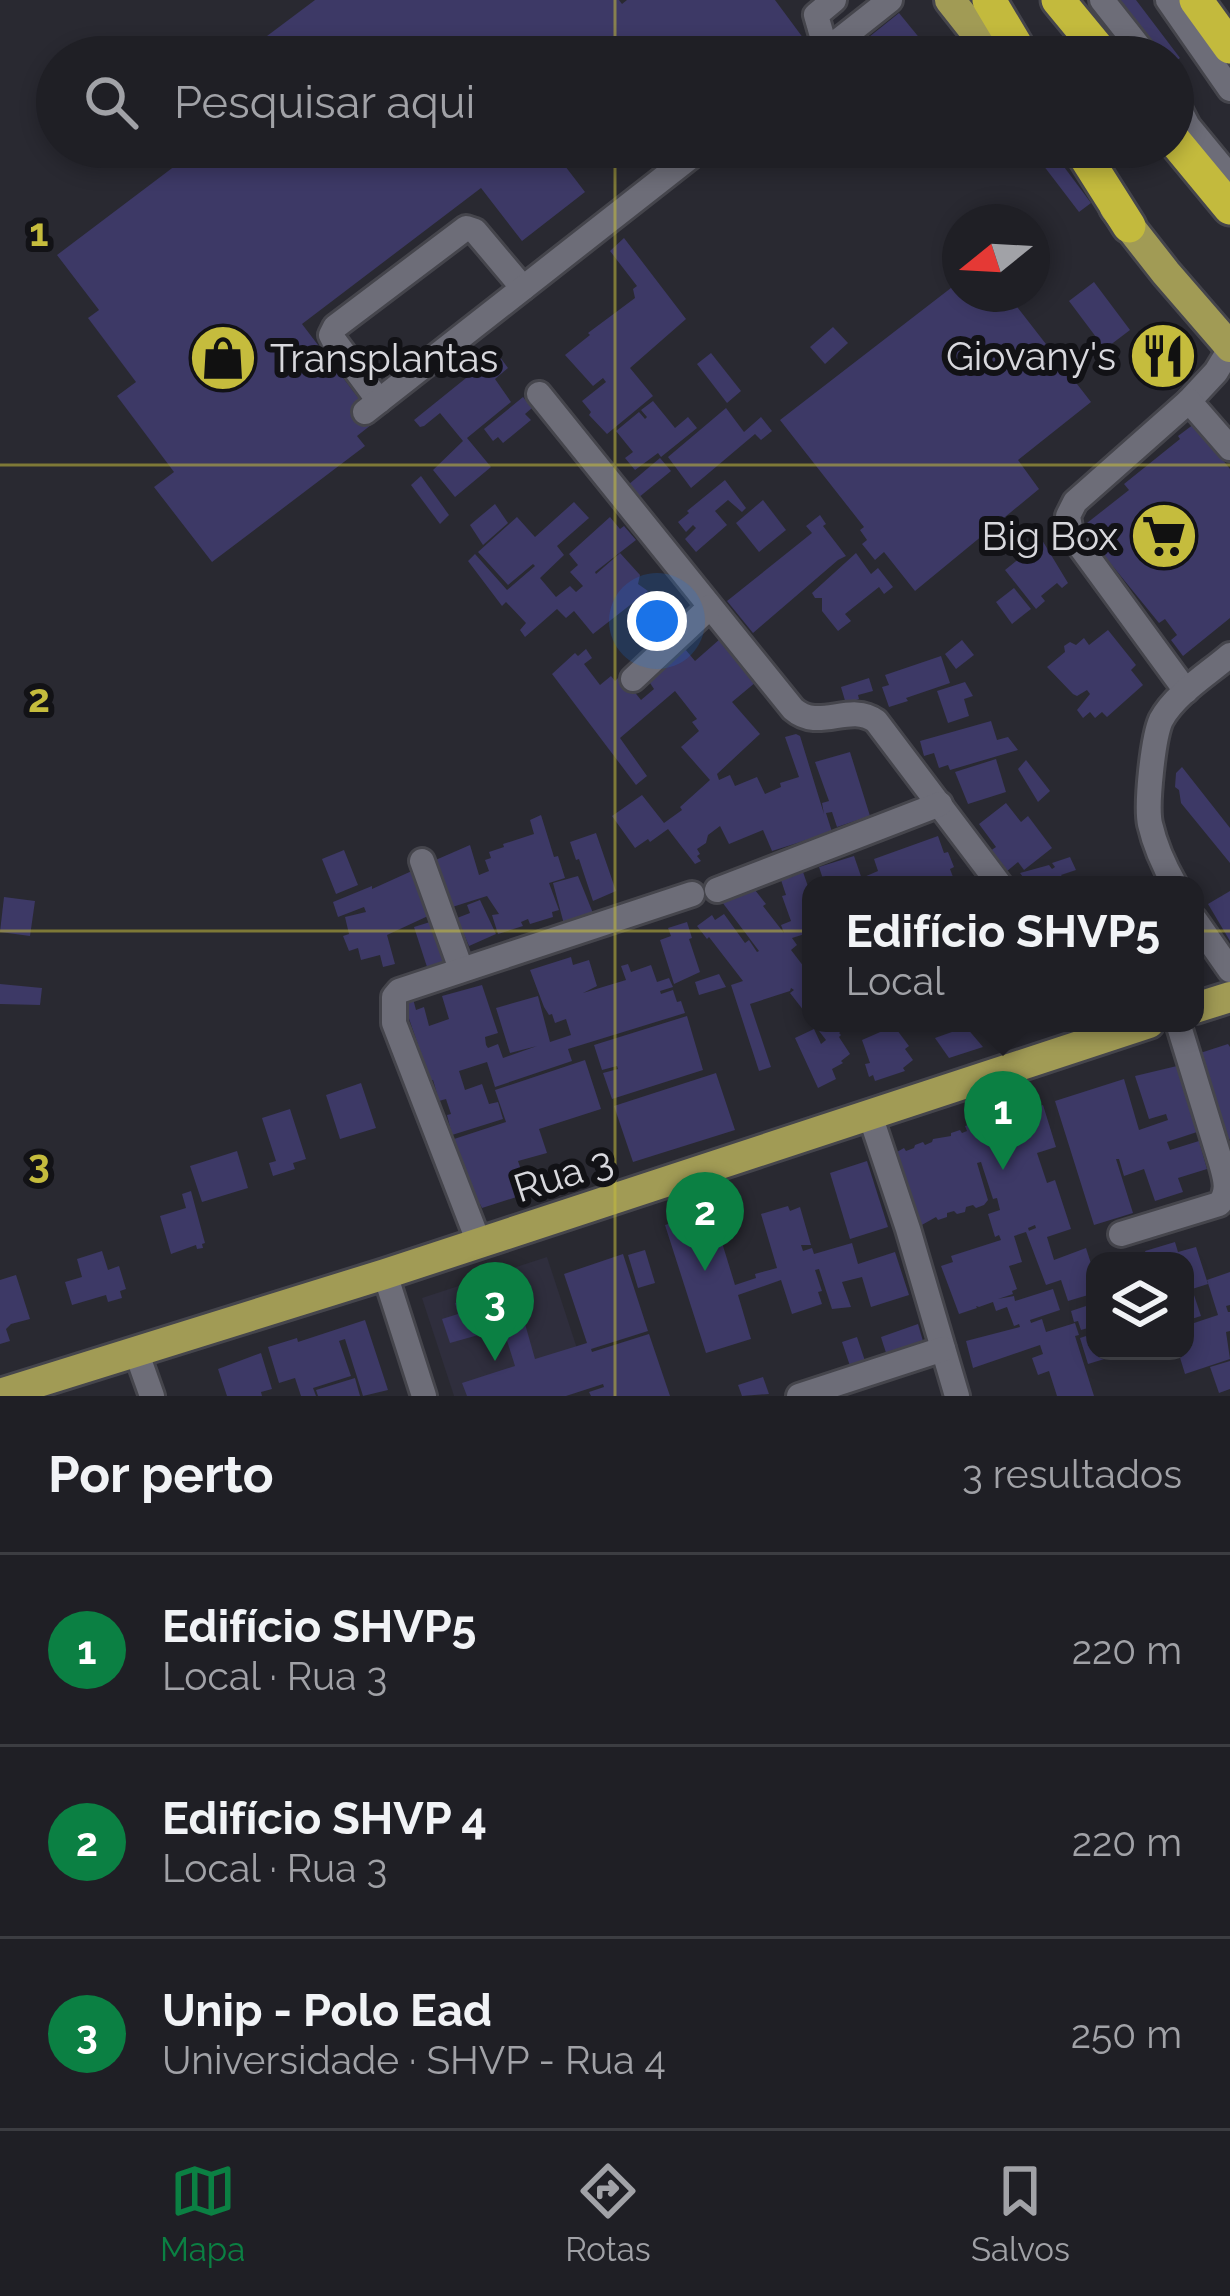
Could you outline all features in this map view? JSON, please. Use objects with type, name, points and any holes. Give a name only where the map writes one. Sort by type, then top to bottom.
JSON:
[{"type":"highway","points":[[989,0],[1010,36]]},
{"type":"highway","points":[[1058,0],[1088,36]]},
{"type":"highway","points":[[1196,0],[1230,46]]},
{"type":"highway","points":[[1194,164],[1230,208]]},
{"type":"highway","points":[[1092,168],[1129,226]]},
{"type":"main road","points":[[950,0],[978,36]]},
{"type":"main road","points":[[1083,168],[1230,348]]},
{"type":"main road","name":"Rua 3","points":[[0,1394],[870,1115],[1101,1032]]},
{"type":"street","points":[[819,36],[816,15],[834,0]]},
{"type":"street","points":[[845,36],[890,0]]},
{"type":"street","points":[[1102,0],[1131,36]]},
{"type":"street","points":[[1168,0],[1193,36]]},
{"type":"street","points":[[1194,37],[1230,89]]},
{"type":"street","points":[[1194,133],[1230,177]]},
{"type":"street","points":[[523,288],[475,231],[466,228],[334,327],[331,335],[372,406],[523,288],[676,168]]},
{"type":"street","points":[[1186,691],[1071,534],[1068,516],[1075,502],[1189,401],[1216,372],[1230,348]]},
{"type":"street","points":[[539,394],[793,709],[809,719],[866,714],[885,731],[993,876]]},
{"type":"street","points":[[1189,401],[1230,448]]},
{"type":"street","points":[[633,679],[710,607]]},
{"type":"street","points":[[1170,876],[1148,819],[1154,750],[1162,720],[1186,691],[1230,655]]},
{"type":"street","points":[[479,1243],[394,1023],[392,1008],[399,991],[704,892],[940,805]]},
{"type":"street","points":[[422,861],[461,969]]},
{"type":"street","points":[[1204,933],[1230,970]]},
{"type":"street","points":[[1120,1234],[1219,1204],[1224,1198],[1221,1163],[1181,1032]]},
{"type":"street","points":[[870,1115],[957,1396]]},
{"type":"street","points":[[385,1274],[424,1396]]},
{"type":"street","points":[[800,1396],[943,1349]]},
{"type":"street","points":[[136,1351],[152,1396]]},
{"type":"shaded area","points":[[547,1257],[590,1388],[564,1396],[454,1396],[422,1298]]},
{"type":"building","points":[[315,0],[619,0],[622,4],[627,0],[775,0],[802,36],[267,36]]},
{"type":"building","points":[[1119,0],[1136,0],[1163,36],[1147,36]]},
{"type":"building","points":[[899,13],[918,36],[870,36]]},
{"type":"building","name":"Transplantas","points":[[172,168],[567,168],[585,192],[522,241],[481,188],[302,324],[376,421],[357,436],[365,446],[212,562],[154,487],[174,472],[117,396],[136,382],[88,318],[99,310],[57,255]]},
{"type":"building","points":[[1045,168],[1065,168],[1091,203],[1079,212]]},
{"type":"building","points":[[624,238],[686,319],[630,368],[653,396],[607,434],[582,401],[606,382],[603,378],[593,386],[565,355],[635,298],[637,286],[610,251]]},
{"type":"building","points":[[1094,282],[1130,330],[1105,349],[1069,301]]},
{"type":"building","points":[[942,295],[942,312],[1021,312],[1091,402],[1018,460],[1039,489],[915,591],[884,552],[875,560],[862,544],[867,540],[860,530],[864,527],[780,420]]},
{"type":"building","points":[[833,327],[848,343],[825,364],[810,347]]},
{"type":"building","name":"Giovany's","points":[[1165,332],[1185,364],[1159,380],[1139,349]]},
{"type":"building","points":[[497,353],[508,368],[495,379],[511,402],[467,438],[491,467],[455,497],[433,470],[463,441],[440,413],[424,426],[414,420]]},
{"type":"building","points":[[711,353],[741,391],[727,403],[697,364]]},
{"type":"building","points":[[523,397],[532,408],[525,414],[531,420],[503,443],[498,437],[493,441],[484,429]]},
{"type":"building","points":[[653,401],[675,428],[688,417],[697,428],[661,457],[658,453],[635,470],[625,458],[633,452],[616,431],[639,412],[645,419],[641,410]]},
{"type":"building","points":[[726,408],[744,432],[761,417],[772,431],[761,440],[755,434],[691,488],[668,457]]},
{"type":"building","name":"Big Box","points":[[1194,424],[1230,469],[1230,618],[1183,656],[1171,640],[1177,635],[1165,619],[1159,623],[1102,553],[1108,549],[1087,523],[1129,490],[1124,484]]},
{"type":"building","points":[[660,458],[671,471],[638,498],[628,485]]},
{"type":"building","points":[[421,476],[449,515],[440,524],[411,485]]},
{"type":"building","points":[[725,480],[746,508],[742,512],[728,500],[715,511],[727,525],[696,552],[685,539],[696,528],[693,525],[686,532],[678,522]]},
{"type":"building","points":[[763,500],[786,530],[759,552],[736,523]]},
{"type":"building","points":[[574,502],[589,518],[557,546],[564,555],[540,578],[556,597],[570,586],[576,592],[583,586],[570,572],[578,565],[569,554],[610,517],[636,540],[595,572],[596,574],[620,553],[640,575],[638,584],[648,591],[593,634],[574,611],[566,618],[557,609],[525,637],[520,630],[526,623],[506,602],[502,606],[468,561],[475,554],[507,590],[535,566],[508,585],[478,552],[517,517],[535,537]]},
{"type":"building","points":[[495,504],[508,523],[483,545],[470,525]]},
{"type":"building","points":[[820,515],[846,556],[753,633],[727,601],[812,533],[806,526]]},
{"type":"building","points":[[1042,540],[1068,583],[1062,588],[1057,583],[1041,596],[1045,601],[1036,609],[1005,570]]},
{"type":"building","points":[[856,553],[871,574],[878,568],[893,587],[884,594],[879,587],[845,614],[851,621],[838,631],[822,611],[822,598],[812,593]]},
{"type":"building","points":[[1014,588],[1031,609],[1012,624],[996,602]]},
{"type":"building","points":[[1108,630],[1136,665],[1131,670],[1143,685],[1107,717],[1102,712],[1095,718],[1090,712],[1083,718],[1077,710],[1090,694],[1087,690],[1073,694],[1047,667],[1070,642],[1076,645],[1084,638],[1089,645]]},
{"type":"building","points":[[720,639],[756,682],[732,702],[760,734],[717,774],[719,780],[730,775],[735,786],[757,777],[765,794],[799,777],[785,737],[796,734],[824,814],[822,803],[829,801],[815,762],[850,752],[870,816],[837,827],[832,812],[826,813],[832,832],[772,851],[763,830],[729,844],[720,826],[697,849],[701,861],[695,864],[668,829],[635,848],[612,816],[642,795],[664,823],[710,780],[681,747],[699,731],[692,722],[697,719],[675,691],[620,738],[647,776],[636,785],[552,674],[586,649],[592,658],[584,664],[600,685],[621,675],[641,700],[654,689],[644,674],[680,643],[695,661]]},
{"type":"building","points":[[962,640],[974,655],[956,669],[945,654]]},
{"type":"building","points":[[941,656],[950,683],[889,707],[882,687],[889,685],[885,675]]},
{"type":"building","points":[[869,678],[873,691],[846,704],[841,687]]},
{"type":"building","points":[[965,682],[973,696],[964,699],[969,716],[948,723],[937,691]]},
{"type":"building","points":[[991,721],[997,740],[1008,737],[1018,750],[950,770],[948,765],[939,768],[934,753],[924,756],[920,741]]},
{"type":"building","points":[[996,759],[1006,792],[968,804],[955,772]]},
{"type":"building","points":[[1026,760],[1050,791],[1038,802],[1018,769]]},
{"type":"building","points":[[1182,767],[1230,828],[1230,863],[1181,803],[1175,787],[1176,773]]},
{"type":"building","points":[[1006,803],[1021,822],[1028,816],[1052,848],[1024,870],[1018,862],[1006,872],[990,851],[996,847],[979,824]]},
{"type":"building","points":[[541,815],[565,878],[549,883],[559,910],[552,912],[553,917],[530,924],[528,919],[521,922],[523,926],[498,934],[492,915],[499,914],[487,896],[446,909],[431,862],[470,845],[479,875],[489,871],[485,860],[491,858],[489,852],[534,834],[530,820]]},
{"type":"building","points":[[596,833],[616,891],[593,901],[570,842]]},
{"type":"building","points":[[938,836],[954,867],[950,869],[953,876],[866,876],[878,871],[874,859]]},
{"type":"building","points":[[344,850],[358,885],[336,894],[322,859]]},
{"type":"building","points":[[854,856],[861,876],[822,876],[819,867]]},
{"type":"building","points":[[1070,857],[1076,870],[1062,876],[1020,873],[1049,865],[1052,869],[1052,863]]},
{"type":"building","points":[[414,870],[428,916],[387,935],[395,964],[383,967],[380,955],[361,960],[358,948],[349,951],[343,936],[349,934],[345,917],[366,912],[364,907],[338,917],[333,902]]},
{"type":"building","points":[[803,872],[804,876],[802,935],[792,938],[797,945],[791,950],[802,964],[802,1008],[791,988],[750,1004],[771,1067],[759,1071],[731,985],[743,981],[697,926],[712,915],[715,920],[724,914],[745,943],[749,940],[759,951],[716,894],[748,881],[784,933],[781,925],[791,921],[781,880]]},
{"type":"building","points":[[578,876],[595,918],[565,928],[553,883]]},
{"type":"building","points":[[1230,891],[1230,941],[1208,904]]},
{"type":"building","points":[[4,897],[35,901],[30,936],[0,932]]},
{"type":"building","points":[[480,900],[496,934],[469,946],[457,918],[470,913],[467,905]]},
{"type":"building","points":[[430,922],[445,966],[428,970],[414,927]]},
{"type":"building","points":[[687,922],[700,972],[674,984],[660,940],[671,936],[668,928]]},
{"type":"building","points":[[571,957],[573,965],[589,960],[597,986],[583,993],[626,980],[621,966],[628,964],[631,972],[651,965],[657,982],[669,978],[673,987],[661,994],[673,990],[685,1013],[568,1049],[572,1061],[495,1087],[487,1062],[459,1071],[465,1090],[482,1084],[489,1104],[498,1102],[503,1119],[452,1135],[446,1099],[439,1101],[433,1080],[427,1082],[406,1010],[412,995],[416,1010],[424,1007],[429,1026],[449,1019],[442,996],[482,985],[498,1033],[485,1037],[486,1045],[498,1044],[503,1058],[537,1046],[510,1053],[496,1008],[538,996],[550,1042],[571,1035],[566,1019],[555,1023],[549,1015],[530,970]]},
{"type":"building","points":[[719,974],[726,987],[699,995],[695,982]]},
{"type":"building","points":[[0,984],[42,988],[40,1005],[0,1004]]},
{"type":"building","points":[[687,1016],[703,1070],[612,1099],[603,1073],[617,1066],[602,1070],[594,1045]]},
{"type":"building","points":[[815,1032],[821,1044],[826,1040],[820,1032],[840,1032],[850,1054],[832,1069],[836,1079],[818,1088],[795,1038]]},
{"type":"building","points":[[880,1032],[898,1032],[913,1060],[905,1071],[875,1081],[873,1075],[869,1077],[862,1040]]},
{"type":"building","points":[[970,1032],[983,1047],[949,1058],[935,1038]]},
{"type":"building","points":[[1228,1044],[1230,1140],[1219,1124],[1194,1055]]},
{"type":"building","points":[[585,1060],[601,1109],[539,1129],[547,1153],[518,1161],[529,1193],[457,1214],[453,1203],[475,1193],[451,1140],[506,1122],[495,1090]]},
{"type":"building","points":[[1177,1066],[1197,1132],[1167,1142],[1170,1150],[1199,1141],[1207,1169],[1178,1178],[1183,1192],[1155,1201],[1144,1169],[1124,1176],[1116,1159],[1133,1213],[1094,1225],[1055,1101],[1124,1079],[1139,1130],[1168,1120],[1166,1114],[1149,1119],[1135,1076]]},
{"type":"building","points":[[716,1073],[735,1130],[633,1162],[614,1106]]},
{"type":"building","points":[[361,1083],[376,1128],[340,1139],[326,1095]]},
{"type":"building","points":[[1043,1105],[1056,1147],[1037,1153],[1047,1183],[1055,1180],[1071,1229],[1047,1237],[1054,1260],[1086,1248],[1087,1252],[1086,1296],[1068,1301],[1061,1280],[1046,1285],[1026,1232],[1014,1236],[1022,1262],[1009,1266],[1017,1289],[998,1299],[1014,1296],[1015,1301],[1053,1289],[1060,1310],[1031,1323],[1042,1319],[1046,1332],[1075,1323],[1094,1396],[1057,1396],[1049,1371],[1038,1375],[1032,1358],[1043,1354],[1040,1345],[973,1368],[966,1341],[1020,1327],[1014,1326],[1007,1307],[996,1311],[993,1302],[959,1314],[941,1266],[953,1262],[951,1256],[1001,1240],[995,1237],[988,1214],[1000,1210],[997,1198],[993,1199],[981,1162],[977,1163],[988,1200],[984,1205],[947,1213],[947,1217],[920,1226],[895,1153],[962,1133],[967,1131],[965,1126],[1007,1112],[1008,1116]]},
{"type":"building","points":[[290,1109],[306,1159],[293,1163],[295,1169],[273,1176],[269,1163],[276,1161],[262,1118]]},
{"type":"building","points":[[237,1151],[248,1188],[202,1202],[190,1166]]},
{"type":"building","points":[[867,1161],[888,1227],[850,1239],[830,1173]]},
{"type":"building","points":[[191,1191],[205,1243],[203,1248],[196,1245],[171,1254],[160,1216],[186,1208],[182,1194]]},
{"type":"building","points":[[788,1206],[790,1211],[800,1207],[811,1245],[801,1245],[803,1251],[812,1248],[814,1254],[852,1243],[858,1264],[895,1252],[909,1295],[871,1307],[862,1277],[842,1282],[851,1307],[832,1309],[819,1269],[815,1270],[822,1304],[792,1314],[781,1280],[738,1295],[751,1339],[706,1353],[665,1225],[693,1212],[694,1216],[712,1210],[735,1285],[777,1268],[761,1214]]},
{"type":"building","points":[[1175,1242],[1178,1252],[1145,1252]]},
{"type":"building","points":[[1196,1247],[1208,1284],[1194,1288],[1194,1252],[1178,1252]]},
{"type":"building","points":[[645,1250],[655,1283],[638,1288],[628,1255]]},
{"type":"building","points":[[102,1251],[108,1270],[119,1266],[126,1289],[120,1291],[122,1298],[108,1302],[106,1295],[72,1305],[65,1282],[82,1277],[77,1259]]},
{"type":"building","points":[[623,1254],[648,1331],[591,1349],[649,1334],[670,1396],[591,1396],[589,1392],[603,1384],[566,1396],[467,1396],[462,1383],[515,1366],[503,1328],[450,1343],[442,1319],[458,1314],[455,1303],[491,1292],[497,1311],[502,1309],[497,1281],[519,1274],[524,1290],[516,1292],[535,1359],[587,1343],[564,1274]]},
{"type":"building","points":[[1230,1272],[1230,1305],[1226,1306],[1230,1331],[1226,1332],[1230,1359],[1185,1374],[1181,1360],[1194,1360],[1194,1323],[1218,1315],[1207,1280]]},
{"type":"building","points":[[16,1275],[30,1319],[11,1324],[6,1329],[10,1341],[0,1344],[0,1280]]},
{"type":"building","points":[[1086,1306],[1086,1329],[1081,1330],[1078,1321],[1074,1322],[1071,1311]]},
{"type":"building","points":[[365,1320],[388,1390],[363,1396],[345,1339],[339,1341],[351,1376],[313,1388],[316,1396],[301,1396],[295,1378],[279,1383],[268,1347]]},
{"type":"building","points":[[918,1324],[921,1344],[887,1356],[881,1337]]},
{"type":"building","points":[[857,1337],[866,1364],[851,1369],[842,1342]]},
{"type":"building","points":[[261,1353],[272,1389],[261,1392],[262,1396],[227,1396],[218,1369]]},
{"type":"building","points":[[1230,1361],[1230,1389],[1219,1393],[1210,1367]]},
{"type":"building","points":[[763,1377],[769,1394],[742,1396],[738,1385]]},
{"type":"building","points":[[355,1378],[360,1396],[318,1396],[316,1390]]},
{"type":"place","name":"Giovany's","points":[[1163,356]]},
{"type":"place","name":"Transplantas","points":[[223,358]]},
{"type":"place","name":"Big Box","points":[[1164,536]]},
{"type":"place","name":"Edifício SHVP5","points":[[1003,1170]]},
{"type":"place","name":"Edifício SHVP 4","points":[[705,1271]]},
{"type":"place","name":"Unip - Polo Ead","points":[[495,1361]]}]
